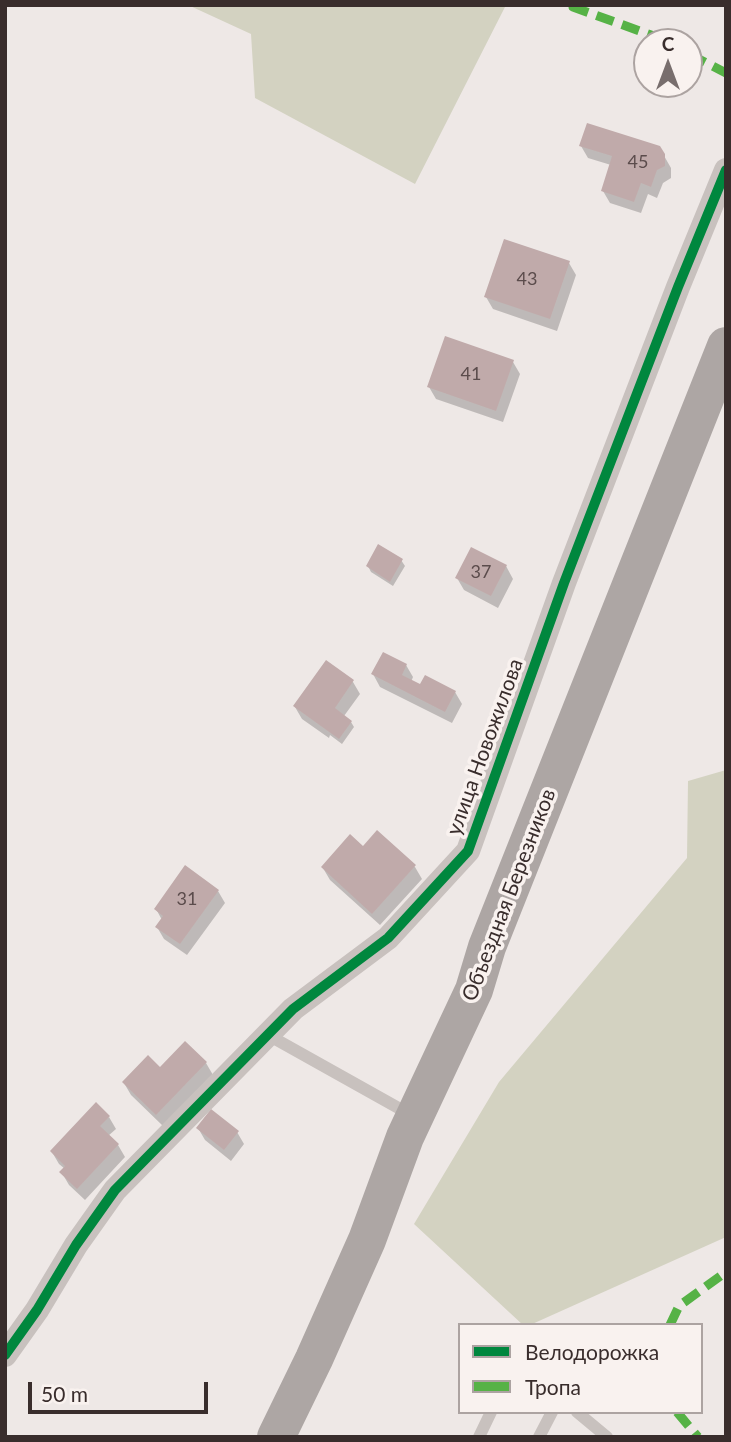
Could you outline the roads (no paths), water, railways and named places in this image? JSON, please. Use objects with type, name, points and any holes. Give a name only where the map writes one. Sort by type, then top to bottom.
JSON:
[{"type":"highway","name":"Объездная Березников","points":[[276,1437],[362,1251],[405,1136],[474,990],[487,947],[726,346]]},
{"type":"highway","name":"Объездная Березников","points":[[297,1437],[508,956],[726,416]]},
{"type":"street","name":"улица Новожилова","points":[[5,1355],[115,1189],[293,1009],[388,938],[468,851],[564,583],[726,170]]},
{"type":"lane","points":[[268,1035],[415,1117]]},
{"type":"lane","points":[[479,1437],[490,1414]]},
{"type":"lane","points":[[539,1437],[551,1414]]},
{"type":"lane","points":[[579,1414],[607,1437]]}]
